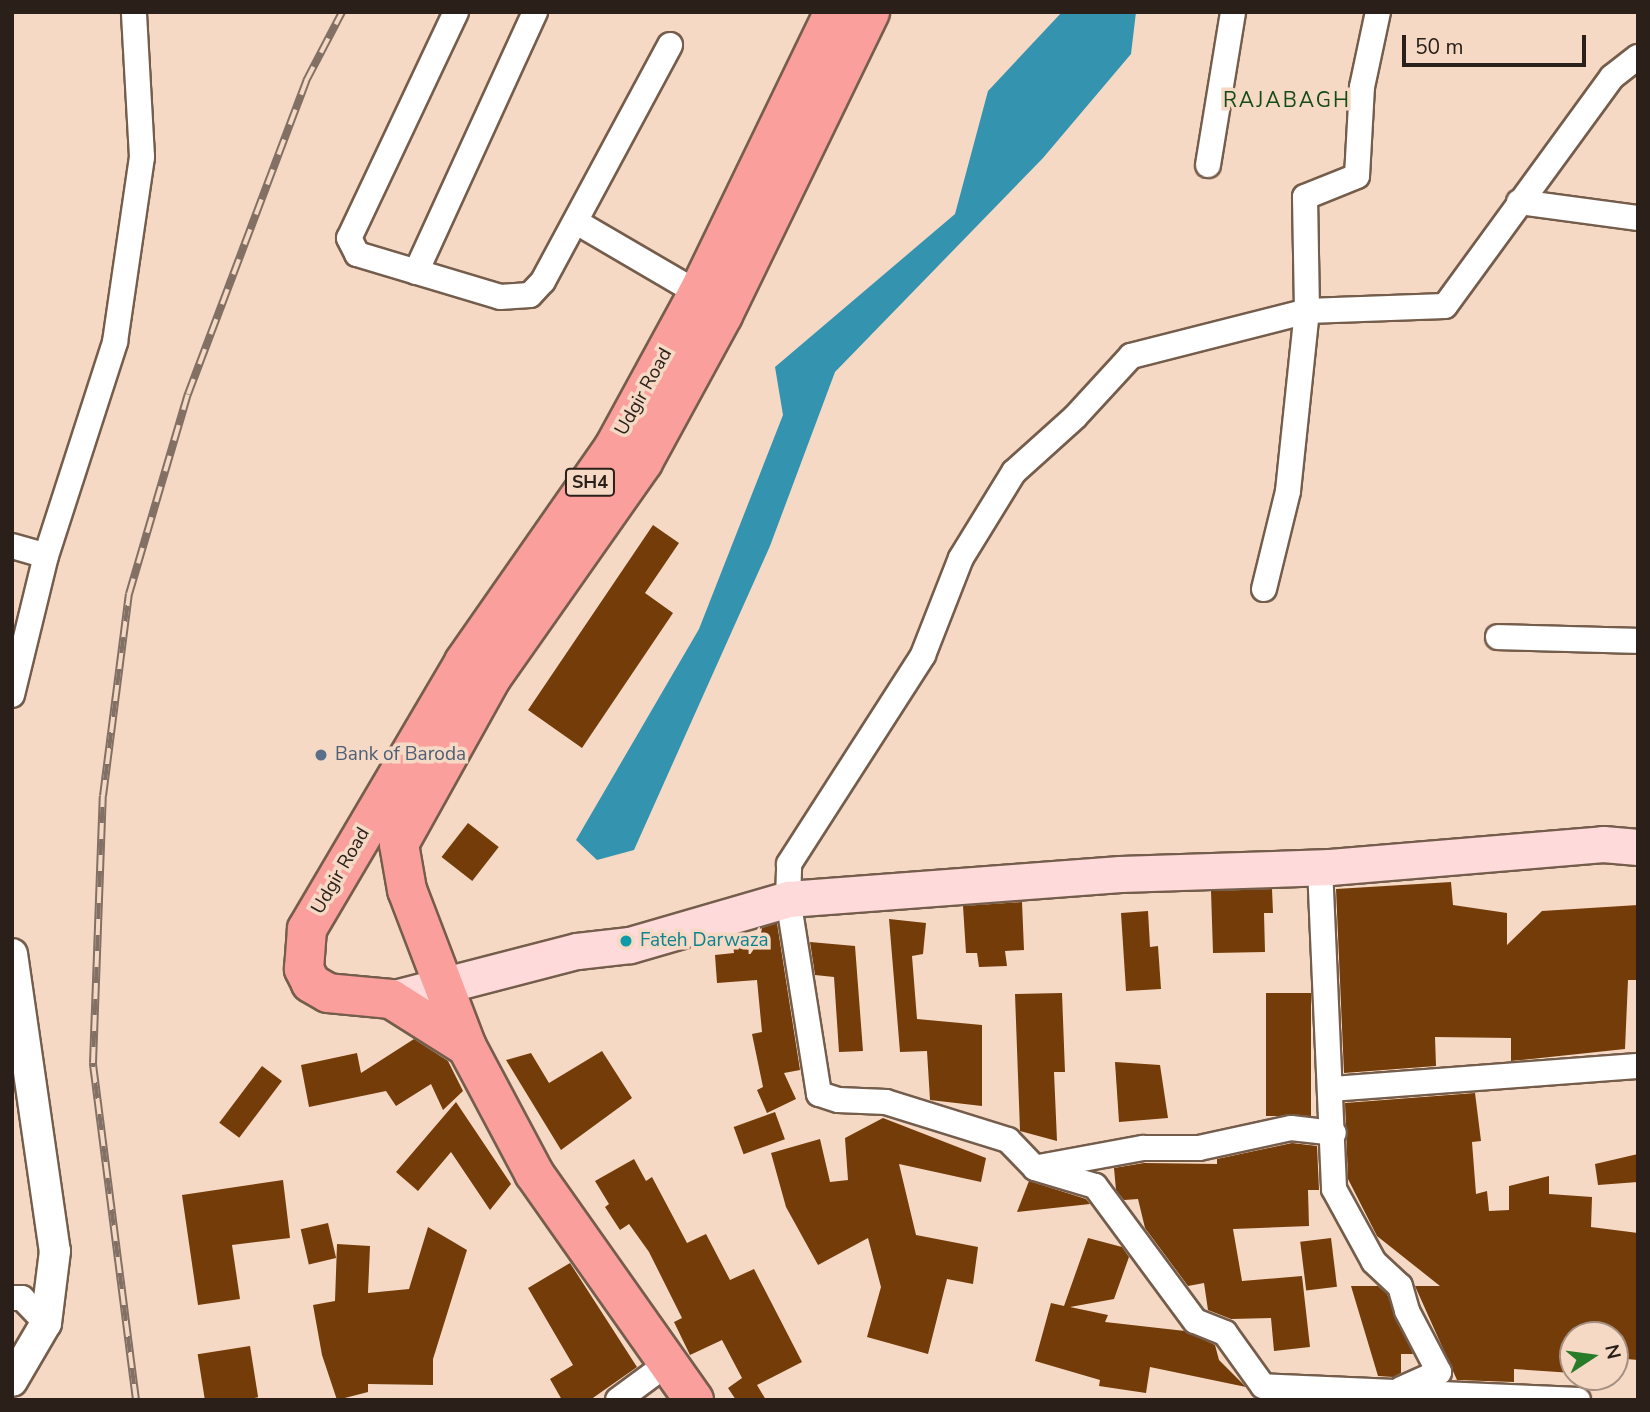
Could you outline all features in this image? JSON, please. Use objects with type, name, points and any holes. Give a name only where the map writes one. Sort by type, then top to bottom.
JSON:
[{"type":"highway","name":"Udgir Road","points":[[391,999],[328,993],[311,982],[303,961],[307,929],[464,662],[614,447],[698,293],[834,12]]},
{"type":"highway","name":"Udgir Road","points":[[694,1400],[534,1173],[467,1047],[447,986],[400,866],[398,844],[406,825],[492,677],[643,462],[729,304],[870,12]]},
{"type":"highway","points":[[391,999],[467,1047]]},
{"type":"main road","points":[[391,999],[577,951],[630,945],[788,899],[1120,874],[1320,867],[1603,844],[1638,847]]},
{"type":"street","points":[[12,695],[46,556],[115,342],[142,157],[134,12]]},
{"type":"street","points":[[456,12],[349,238],[357,254],[500,297],[530,295],[543,281],[578,223],[670,45]]},
{"type":"street","points":[[416,272],[535,12]]},
{"type":"street","points":[[1208,165],[1233,12]]},
{"type":"street","points":[[1264,589],[1288,491],[1307,311],[1304,197],[1357,176],[1362,87],[1378,12]]},
{"type":"street","points":[[1578,1400],[1263,1386],[1225,1333],[1195,1321],[1095,1186],[1034,1168],[1008,1140],[886,1102],[838,1100],[819,1094],[788,899],[789,864],[923,655],[961,558],[1014,472],[1076,417],[1131,356],[1307,311],[1445,306],[1612,77],[1638,57]]},
{"type":"street","points":[[1519,202],[1638,218]]},
{"type":"street","points":[[578,223],[698,293]]},
{"type":"street","points":[[12,546],[46,556]]},
{"type":"street","points":[[1498,637],[1638,641]]},
{"type":"street","points":[[1320,867],[1334,1133],[1334,1189],[1374,1262],[1400,1286],[1407,1311],[1438,1372],[1397,1391]]},
{"type":"street","points":[[12,954],[55,1251],[46,1323],[12,1381]]},
{"type":"street","points":[[1332,1089],[1638,1066]]},
{"type":"street","points":[[1034,1168],[1143,1148],[1199,1148],[1291,1128],[1334,1133]]},
{"type":"street","points":[[12,1298],[22,1298],[46,1323]]},
{"type":"street","points":[[618,1400],[668,1363]]},
{"type":"water","points":[[1062,12],[1136,12],[1131,54],[1043,158],[835,372],[770,546],[634,850],[597,860],[576,840],[699,629],[783,415],[775,367],[955,214],[988,91]]},
{"type":"building","points":[[653,525],[679,543],[645,593],[673,613],[582,748],[528,710]]},
{"type":"building","points":[[468,823],[499,847],[472,881],[442,857]]},
{"type":"building","points":[[1451,882],[1453,905],[1507,913],[1507,945],[1542,911],[1638,905],[1638,980],[1628,980],[1625,1049],[1511,1061],[1511,1038],[1435,1037],[1436,1066],[1344,1073],[1336,889]]},
{"type":"building","points":[[1272,889],[1273,913],[1264,913],[1265,952],[1213,953],[1211,891]]},
{"type":"building","points":[[1022,902],[1024,950],[1005,951],[1007,966],[979,967],[977,953],[966,953],[963,906]]},
{"type":"building","points":[[1148,911],[1150,947],[1158,946],[1161,989],[1126,991],[1121,913]]},
{"type":"building","points":[[889,919],[926,923],[923,954],[912,956],[917,1019],[982,1025],[982,1106],[930,1100],[927,1051],[900,1052]]},
{"type":"building","points":[[777,923],[800,1070],[784,1073],[796,1099],[767,1113],[757,1090],[763,1087],[752,1034],[762,1032],[757,980],[717,983],[715,955],[734,953],[732,936],[761,933],[762,928]]},
{"type":"building","points":[[810,942],[855,946],[863,1051],[839,1052],[834,977],[815,975]]},
{"type":"building","points":[[1062,993],[1065,1072],[1054,1072],[1057,1141],[1020,1131],[1015,994]]},
{"type":"building","points":[[1266,993],[1311,993],[1311,1116],[1266,1116]]},
{"type":"building","points":[[414,1039],[448,1061],[463,1091],[443,1110],[431,1084],[396,1106],[386,1091],[309,1107],[301,1065],[357,1053],[361,1073]]},
{"type":"building","points":[[602,1051],[632,1098],[561,1150],[506,1060],[531,1053],[549,1083]]},
{"type":"building","points":[[1115,1062],[1160,1065],[1168,1118],[1119,1122]]},
{"type":"building","points":[[262,1066],[282,1081],[239,1138],[219,1123]]},
{"type":"building","points":[[1475,1093],[1481,1141],[1472,1142],[1476,1194],[1487,1191],[1489,1211],[1509,1210],[1509,1186],[1549,1176],[1549,1194],[1592,1197],[1591,1227],[1638,1233],[1638,1360],[1629,1359],[1629,1321],[1559,1321],[1559,1372],[1514,1369],[1514,1382],[1457,1380],[1415,1286],[1440,1286],[1377,1236],[1348,1179],[1345,1103]]},
{"type":"building","points":[[456,1102],[511,1184],[490,1210],[451,1152],[418,1191],[396,1172]]},
{"type":"building","points":[[775,1112],[785,1139],[744,1154],[734,1127]]},
{"type":"building","points":[[883,1118],[986,1158],[981,1182],[899,1164],[916,1235],[978,1247],[973,1284],[947,1279],[928,1354],[867,1337],[881,1287],[868,1238],[818,1265],[786,1207],[771,1153],[820,1139],[830,1182],[848,1180],[845,1138]]},
{"type":"building","points":[[1292,1143],[1317,1146],[1319,1190],[1308,1190],[1309,1226],[1233,1229],[1242,1281],[1302,1276],[1310,1347],[1274,1351],[1271,1318],[1231,1319],[1208,1310],[1204,1283],[1188,1286],[1145,1228],[1138,1199],[1124,1200],[1116,1190],[1114,1168],[1144,1163],[1217,1164],[1217,1159]]},
{"type":"building","points":[[1638,1154],[1638,1182],[1598,1185],[1595,1164]]},
{"type":"building","points":[[634,1159],[646,1181],[652,1177],[687,1243],[706,1234],[730,1280],[754,1269],[802,1362],[757,1385],[766,1400],[736,1400],[728,1388],[742,1378],[722,1340],[690,1355],[674,1322],[682,1318],[649,1252],[629,1224],[620,1230],[605,1207],[609,1204],[595,1181]]},
{"type":"building","points":[[283,1180],[290,1238],[232,1245],[240,1299],[198,1305],[182,1195]]},
{"type":"building","points":[[1029,1181],[1086,1199],[1090,1204],[1017,1212]]},
{"type":"building","points":[[328,1223],[336,1258],[309,1264],[301,1229]]},
{"type":"building","points":[[428,1227],[467,1250],[433,1359],[433,1385],[368,1384],[368,1392],[337,1400],[322,1355],[313,1305],[335,1301],[337,1244],[370,1246],[368,1293],[409,1289]]},
{"type":"building","points":[[1088,1238],[1122,1247],[1129,1257],[1114,1299],[1070,1307],[1108,1315],[1105,1322],[1185,1331],[1215,1345],[1219,1360],[1246,1387],[1150,1367],[1146,1393],[1099,1386],[1100,1380],[1035,1361],[1051,1303],[1064,1306]]},
{"type":"building","points":[[1331,1238],[1337,1287],[1306,1290],[1300,1242]]},
{"type":"building","points":[[570,1263],[637,1367],[590,1400],[562,1400],[550,1379],[573,1365],[528,1288]]},
{"type":"building","points":[[1351,1286],[1378,1286],[1387,1294],[1413,1354],[1401,1354],[1401,1373],[1393,1377],[1378,1376]]},
{"type":"building","points":[[250,1346],[258,1397],[205,1400],[198,1354]]},
{"type":"railway","points":[[136,1400],[93,1063],[103,796],[129,594],[188,394],[306,81],[342,12]]},
{"type":"place","name":"Bank of Baroda","points":[[321,755]]},
{"type":"place","name":"Fateh Darwaza","points":[[626,941]]},
{"type":"district","name":"RAJABAGH","points":[[1287,100]]}]
